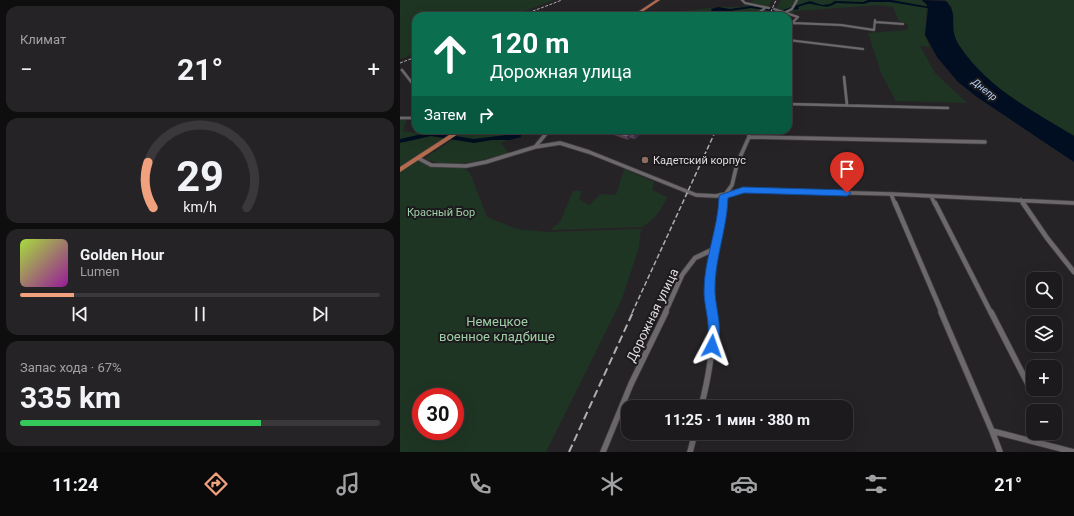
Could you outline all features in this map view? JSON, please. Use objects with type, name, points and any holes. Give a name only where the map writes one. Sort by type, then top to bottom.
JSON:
[{"type":"main road","points":[[640,12],[658,0]]},
{"type":"main road","points":[[400,170],[455,134]]},
{"type":"street","points":[[742,0],[745,3],[769,8]]},
{"type":"street","points":[[780,11],[786,12],[792,9],[797,0]]},
{"type":"street","points":[[760,12],[765,8]]},
{"type":"street","points":[[774,9],[784,12]]},
{"type":"street","points":[[792,16],[798,18],[793,22]]},
{"type":"street","points":[[793,22],[841,25],[871,30],[875,29],[875,21],[903,24]]},
{"type":"street","points":[[792,41],[863,50]]},
{"type":"street","points":[[402,70],[412,83]]},
{"type":"street","points":[[844,77],[847,105]]},
{"type":"street","points":[[792,104],[948,108]]},
{"type":"street","points":[[400,118],[412,118]]},
{"type":"street","points":[[535,147],[546,134]]},
{"type":"street","points":[[703,400],[714,332],[710,291],[714,250],[723,217],[723,197],[732,185],[737,164],[749,137],[985,142]]},
{"type":"street","points":[[418,158],[430,164],[466,166],[486,162],[535,147],[560,143],[589,152],[688,193],[723,197],[743,190],[891,194],[1074,203]]},
{"type":"street","points":[[891,194],[1000,452]]},
{"type":"street","points":[[932,196],[1026,380]]},
{"type":"street","points":[[1021,200],[1036,223],[1074,272]]},
{"type":"street","name":"Дорожная улица","points":[[603,452],[631,384],[667,310],[682,275],[695,258],[714,250]]},
{"type":"street","points":[[992,431],[1074,452]]},
{"type":"street","points":[[690,452],[693,440]]},
{"type":"green space","points":[[400,0],[554,0],[522,12],[412,12],[412,54],[400,59]]},
{"type":"green space","points":[[754,0],[772,0],[765,12],[675,12],[720,7],[742,7]]},
{"type":"green space","points":[[781,0],[922,0],[927,5],[925,35],[930,47],[920,46],[935,73],[967,103],[896,101],[881,73],[868,33],[908,30],[908,24],[899,21],[893,7],[879,5],[796,11],[792,13],[792,12],[774,12]]},
{"type":"green space","points":[[945,0],[1074,0],[1074,136],[1006,94],[975,68],[963,53],[954,37],[952,26],[952,7]]},
{"type":"green space","points":[[407,118],[403,131],[412,132],[412,134],[446,137],[400,167],[400,119]]},
{"type":"green space","points":[[461,134],[519,134],[519,136],[501,143],[509,154],[455,164],[434,162],[425,158]]},
{"type":"green space","name":"Немецкое военное кладбище","points":[[417,160],[427,166],[464,168],[470,173],[487,217],[517,229],[547,232],[641,229],[639,247],[622,299],[546,452],[400,452],[400,172]]},
{"type":"green space","points":[[624,169],[654,182],[652,190],[667,197],[660,211],[651,221],[642,227],[550,230],[560,222],[573,191],[582,191],[579,199],[589,205],[601,194],[616,195]]},
{"type":"water","name":"Днепр","points":[[922,0],[946,1],[952,11],[954,32],[959,45],[983,74],[1011,97],[1074,136],[1074,162],[977,97],[958,82],[937,57],[925,35],[928,9],[927,5]]},
{"type":"waterway","points":[[714,12],[713,10],[718,8],[730,10],[751,7],[783,11],[797,8],[795,6],[810,2],[822,6],[831,5],[835,2],[864,3],[869,1],[890,1],[939,9]]},
{"type":"waterway","points":[[400,141],[431,134]]},
{"type":"waterway","points":[[431,134],[474,141],[491,138],[510,138],[518,134]]},
{"type":"railway","points":[[530,12],[562,0]]},
{"type":"railway","points":[[771,12],[776,0]]},
{"type":"railway","points":[[400,63],[412,58]]},
{"type":"railway","points":[[632,313],[714,134]]},
{"type":"railway","points":[[569,452],[633,312]]},
{"type":"place","name":"Кадетский корпус","points":[[645,160]]},
{"type":"route","points":[[712,346],[714,332],[710,291],[714,250],[723,217],[723,197],[743,190],[847,193]]},
{"type":"park label","name":"Красный Бор","points":[[441,212]]}]
